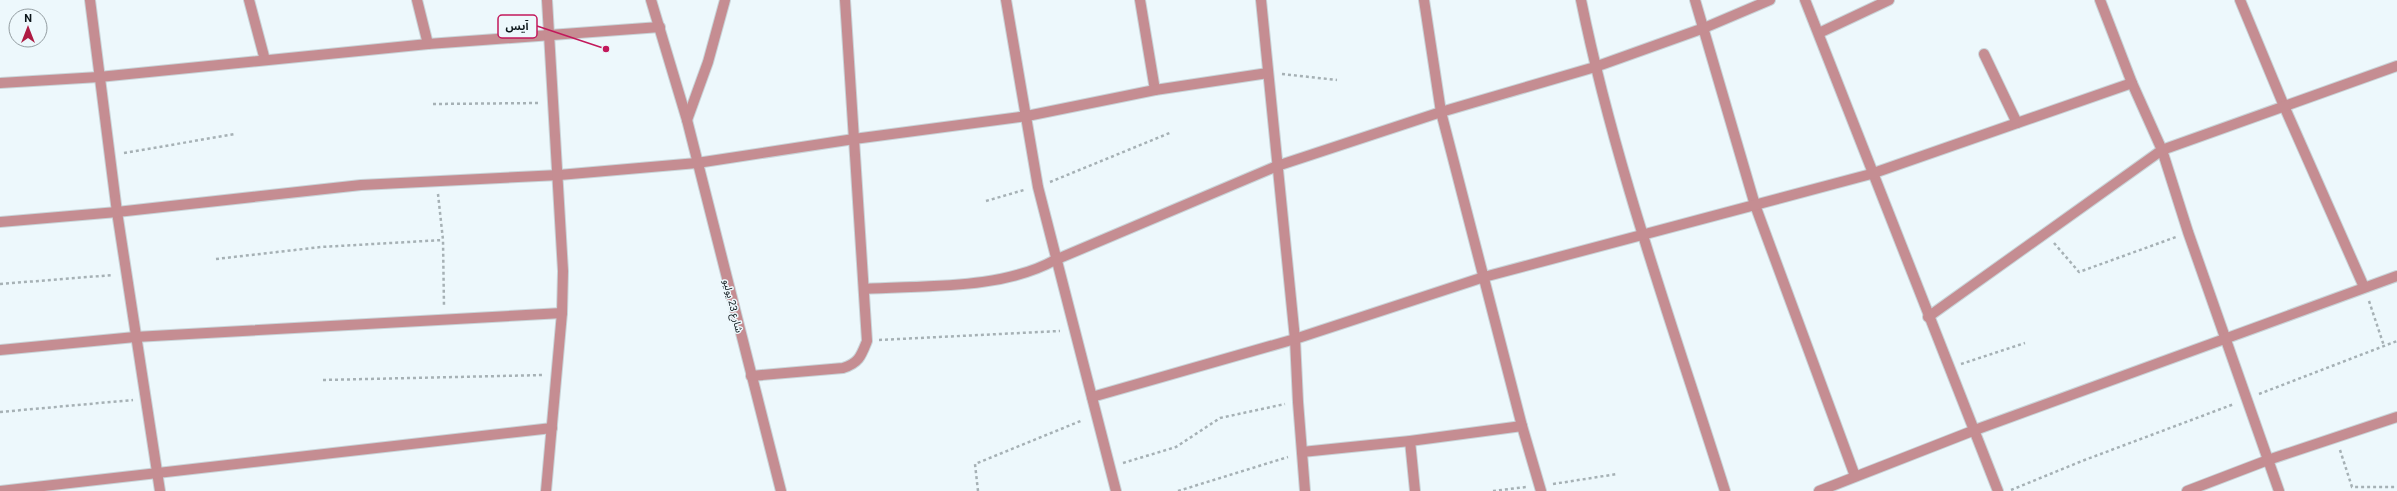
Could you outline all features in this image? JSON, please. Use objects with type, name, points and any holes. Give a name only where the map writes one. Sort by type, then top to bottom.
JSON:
[{"type":"street","points":[[90,0],[117,212],[135,337],[160,491]]},
{"type":"street","points":[[249,0],[265,60]]},
{"type":"street","points":[[417,0],[428,44]]},
{"type":"street","points":[[546,491],[562,313],[562,235],[547,0]]},
{"type":"street","name":"شارع 23 يوليو","points":[[651,0],[687,120],[781,491]]},
{"type":"street","points":[[687,120],[708,62],[725,0]]},
{"type":"street","points":[[751,376],[842,368],[853,364],[860,359],[867,340],[845,0]]},
{"type":"street","points":[[1006,0],[1038,187],[1055,260],[1116,491]]},
{"type":"street","points":[[1140,0],[1155,90]]},
{"type":"street","points":[[1261,0],[1295,339],[1298,402],[1306,491]]},
{"type":"street","points":[[1424,0],[1441,112],[1522,426],[1540,488]]},
{"type":"street","points":[[1581,0],[1595,67],[1644,234],[1725,491]]},
{"type":"street","points":[[1696,0],[1755,205],[1855,476]]},
{"type":"street","points":[[864,289],[1003,279],[1038,270],[1055,260],[1277,166],[1441,112],[1595,67],[1704,28],[1770,0]]},
{"type":"street","points":[[1805,0],[1819,33],[1871,174],[1975,430],[1998,491]]},
{"type":"street","points":[[1819,33],[1889,0]]},
{"type":"street","points":[[2100,0],[2132,83],[2162,150],[2188,232],[2279,491]]},
{"type":"street","points":[[2240,0],[2284,106],[2364,287]]},
{"type":"street","points":[[0,83],[99,77],[428,44],[660,27]]},
{"type":"street","points":[[1984,54],[2018,124]]},
{"type":"street","points":[[1928,317],[2162,150],[2397,66]]},
{"type":"street","points":[[0,222],[117,212],[361,185],[559,175],[697,163],[854,139],[1027,116],[1155,90],[1268,73]]},
{"type":"street","points":[[1092,397],[1295,339],[1484,277],[1871,174],[2132,83]]},
{"type":"street","points":[[1819,491],[1975,430],[2397,276]]},
{"type":"street","points":[[0,350],[135,337],[562,313]]},
{"type":"street","points":[[2187,491],[2268,460],[2397,417]]},
{"type":"street","points":[[1302,452],[1410,442],[1522,426]]},
{"type":"street","points":[[0,491],[552,428]]},
{"type":"street","points":[[1410,442],[1415,491]]},
{"type":"path","points":[[1268,73],[1337,80]]},
{"type":"path","points":[[433,104],[553,103]]},
{"type":"path","points":[[986,201],[1038,187],[1172,132]]},
{"type":"path","points":[[110,156],[236,134]]},
{"type":"path","points":[[437,182],[444,240],[444,319]]},
{"type":"path","points":[[2046,233],[2079,272],[2188,232]]},
{"type":"path","points":[[216,259],[321,247],[444,240]]},
{"type":"path","points":[[0,284],[126,274]]},
{"type":"path","points":[[2364,287],[2384,346]]},
{"type":"path","points":[[867,340],[1074,330]]},
{"type":"path","points":[[2010,491],[2082,460],[2397,341]]},
{"type":"path","points":[[1950,368],[2025,343]]},
{"type":"path","points":[[323,380],[556,375]]},
{"type":"path","points":[[0,412],[145,398]]},
{"type":"path","points":[[1110,467],[1176,447],[1220,418],[1298,402]]},
{"type":"path","points":[[978,491],[975,464],[1097,415]]},
{"type":"path","points":[[2336,438],[2352,487],[2397,487]]},
{"type":"path","points":[[1178,491],[1302,452]]},
{"type":"path","points":[[1493,491],[1540,488],[1617,474]]},
{"type":"place","name":"آيس","points":[[606,49]]}]
